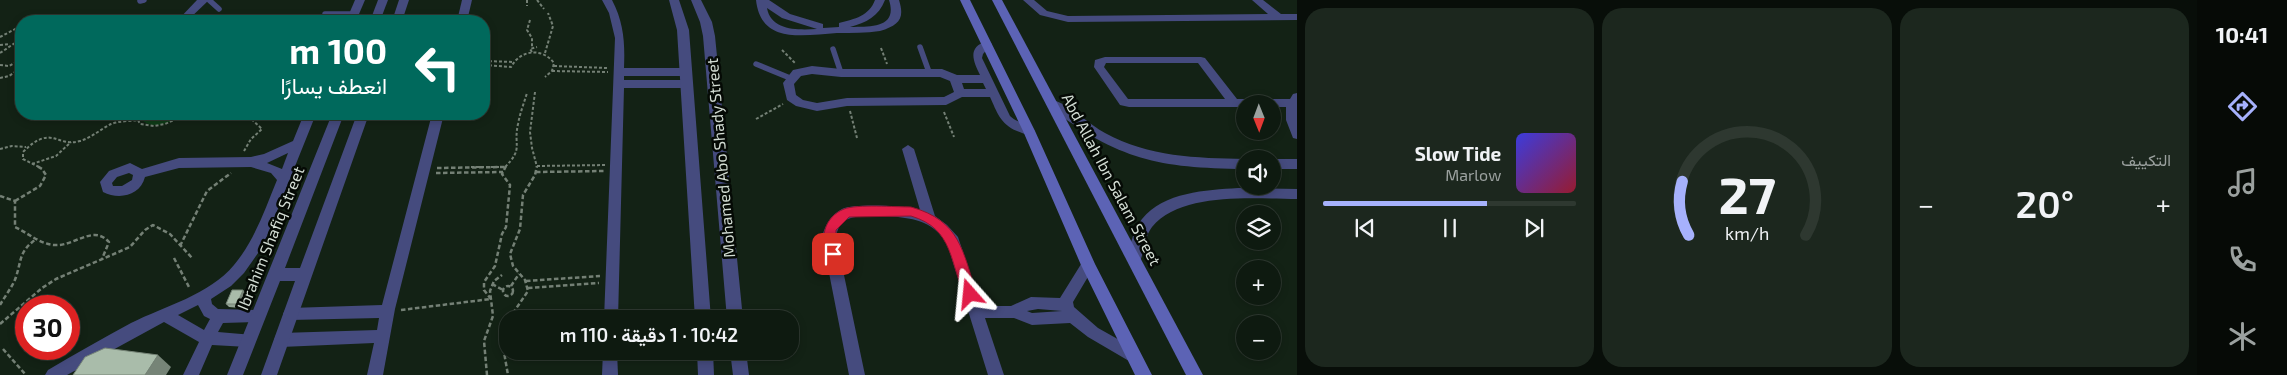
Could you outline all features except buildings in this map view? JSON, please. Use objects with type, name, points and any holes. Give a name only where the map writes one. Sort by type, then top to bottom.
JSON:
[{"type":"main road","points":[[965,0],[1029,131],[1088,265],[1144,375]]},
{"type":"main road","name":"Abd Allah Ibn Salam Street","points":[[997,0],[1195,375]]},
{"type":"street","points":[[354,15],[360,0]]},
{"type":"street","points":[[377,15],[383,0]]},
{"type":"street","points":[[399,15],[404,0]]},
{"type":"street","points":[[463,15],[467,0]]},
{"type":"street","points":[[607,0],[618,25],[619,75],[611,310]]},
{"type":"street","name":"Mohamed Abo Shady Street","points":[[674,0],[683,30],[702,310]]},
{"type":"street","name":"Mohamed Abo Shady Street","points":[[696,0],[706,22],[709,36],[734,310]]},
{"type":"street","points":[[762,0],[797,21],[822,26],[835,26],[848,25],[868,17],[874,12],[880,0]]},
{"type":"street","points":[[762,0],[764,16],[768,22],[786,30],[796,31],[881,28],[888,25],[896,15],[898,10],[894,0]]},
{"type":"street","points":[[1028,0],[1044,13],[1068,19],[1297,17]]},
{"type":"street","points":[[1257,0],[1278,17]]},
{"type":"street","points":[[187,15],[199,1]]},
{"type":"street","points":[[986,44],[978,52],[977,58],[1005,118],[1020,128],[1029,131]]},
{"type":"street","points":[[1234,103],[1200,60],[1105,60],[1098,64],[1124,102],[1234,103],[1295,100],[1290,115],[1292,126],[1297,135]]},
{"type":"street","points":[[986,79],[954,79],[942,73],[930,72],[841,73],[812,70],[802,71],[790,78],[788,89],[794,99],[800,103],[817,107],[847,102],[940,101],[951,100],[960,93],[993,93]]},
{"type":"street","points":[[619,75],[686,78]]},
{"type":"street","points":[[954,79],[960,93]]},
{"type":"street","points":[[1053,104],[1098,136],[1124,149],[1146,156],[1182,163],[1236,166]]},
{"type":"street","points":[[53,375],[136,328],[200,298],[226,282],[250,255],[258,242],[307,120]]},
{"type":"street","name":"Ibrahim Shafiq Street","points":[[235,375],[336,120]]},
{"type":"street","points":[[269,375],[361,120]]},
{"type":"street","points":[[375,375],[388,311],[437,120]]},
{"type":"street","points":[[140,174],[179,163],[251,162],[267,158],[297,144]]},
{"type":"street","points":[[908,150],[929,218]]},
{"type":"street","points":[[251,162],[269,168],[283,178]]},
{"type":"street","points":[[1281,164],[1297,164]]},
{"type":"street","points":[[1134,259],[1139,240],[1147,224],[1160,211],[1178,202],[1199,196],[1236,192]]},
{"type":"street","points":[[1281,192],[1297,194]]},
{"type":"street","points":[[857,375],[829,237],[830,230],[834,223],[847,213],[911,211],[929,218],[946,230],[953,241],[996,375]]},
{"type":"street","points":[[1069,311],[1088,265]]},
{"type":"street","points":[[274,275],[305,274]]},
{"type":"street","points":[[200,298],[210,313],[218,317],[258,316]]},
{"type":"street","points":[[290,314],[388,311]]},
{"type":"street","points":[[976,312],[1014,312],[1032,319],[1069,311],[1134,356]]},
{"type":"street","points":[[165,315],[187,330],[208,338],[248,340]]},
{"type":"street","points":[[192,375],[218,317]]},
{"type":"street","points":[[281,340],[382,336]]},
{"type":"street","points":[[610,360],[610,375]]},
{"type":"street","points":[[705,360],[706,375]]},
{"type":"street","points":[[739,360],[741,375]]},
{"type":"lane","points":[[209,0],[219,9]]},
{"type":"lane","points":[[325,14],[334,15]]},
{"type":"lane","points":[[920,47],[930,72]]},
{"type":"lane","points":[[834,48],[841,73]]},
{"type":"lane","points":[[756,64],[790,78]]},
{"type":"path","points":[[527,0],[527,6]]},
{"type":"path","points":[[537,0],[544,9]]},
{"type":"path","points":[[546,54],[546,46],[553,26],[548,13]]},
{"type":"path","points":[[530,20],[527,30],[532,38],[532,52]]},
{"type":"path","points":[[0,37],[15,29]]},
{"type":"path","points":[[0,53],[15,43]]},
{"type":"path","points":[[0,45],[11,45]]},
{"type":"path","points":[[532,48],[537,47]]},
{"type":"path","points":[[881,48],[890,72]]},
{"type":"path","points":[[782,50],[802,71]]},
{"type":"path","points":[[490,65],[511,67],[518,57],[532,52],[546,54],[553,59],[554,66],[552,71],[545,77]]},
{"type":"path","points":[[0,69],[15,61]]},
{"type":"path","points":[[490,61],[513,62]]},
{"type":"path","points":[[0,65],[4,66]]},
{"type":"path","points":[[554,66],[619,75]]},
{"type":"path","points":[[552,71],[619,75]]},
{"type":"path","points":[[0,78],[15,72]]},
{"type":"path","points":[[516,310],[526,296],[528,288],[526,281],[513,268],[510,253],[519,236],[521,205],[524,194],[536,172],[537,166],[533,157],[531,136],[531,114],[535,92]]},
{"type":"path","points":[[487,375],[484,341],[494,308],[491,299],[484,290],[484,282],[495,266],[502,234],[506,228],[510,186],[505,180],[503,172],[517,152],[518,126],[526,93]]},
{"type":"path","points":[[756,119],[794,99]]},
{"type":"path","points":[[940,101],[954,137]]},
{"type":"path","points":[[847,102],[857,138]]},
{"type":"path","points":[[32,164],[56,156],[71,142],[92,136],[113,123],[138,120],[140,124],[160,127],[178,120]]},
{"type":"path","points":[[180,246],[207,191],[233,171],[251,139],[262,129],[252,120]]},
{"type":"path","points":[[0,148],[12,146],[26,147],[47,137],[55,137],[71,142]]},
{"type":"path","points":[[0,196],[15,200],[40,186],[46,175],[42,169],[23,159],[23,152],[26,147]]},
{"type":"path","points":[[600,171],[601,165]]},
{"type":"path","points":[[537,166],[601,165],[616,168]]},
{"type":"path","points":[[545,172],[546,166]]},
{"type":"path","points":[[493,172],[494,167]]},
{"type":"path","points":[[425,171],[505,167]]},
{"type":"path","points":[[536,172],[600,171],[616,168]]},
{"type":"path","points":[[425,171],[503,172]]},
{"type":"path","points":[[15,200],[17,205],[14,219],[15,227],[36,239],[54,246],[63,245],[98,233],[105,236],[109,242],[102,260]]},
{"type":"path","points":[[0,324],[42,288],[56,279],[130,247],[145,230],[153,225],[170,232],[192,259]]},
{"type":"path","points":[[0,305],[16,278],[19,260],[23,251],[27,244],[36,239]]},
{"type":"path","points":[[174,258],[200,298]]},
{"type":"path","points":[[492,284],[503,290],[505,295],[509,295],[514,291],[512,286],[519,274]]},
{"type":"path","points":[[491,299],[492,284],[502,276]]},
{"type":"path","points":[[526,281],[612,278]]},
{"type":"path","points":[[528,288],[612,278]]},
{"type":"path","points":[[503,290],[505,287],[512,286]]},
{"type":"path","points":[[388,311],[491,299]]},
{"type":"path","points":[[3,349],[26,375]]},
{"type":"path","points":[[504,360],[508,375]]},
{"type":"green space","points":[[142,120],[173,120],[157,125],[146,123]]},
{"type":"route","points":[[833,254],[829,237],[830,230],[839,217],[847,213],[911,211],[924,215],[946,230],[953,241],[970,294]]}]
